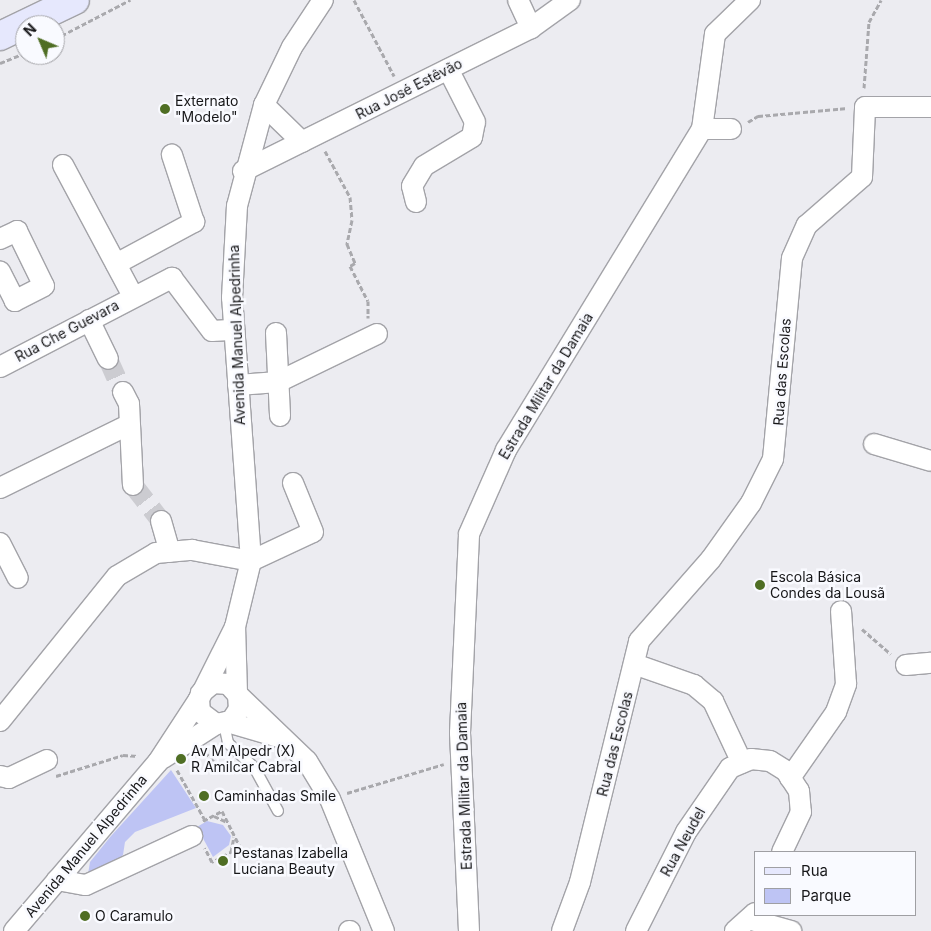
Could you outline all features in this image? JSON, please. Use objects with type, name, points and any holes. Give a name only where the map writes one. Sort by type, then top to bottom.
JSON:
[{"type":"street","points":[[0,36],[75,0]]},
{"type":"street","name":"Avenida Manuel Alpedrinha","points":[[14,931],[158,762],[200,696],[235,627],[251,561],[234,330],[233,235],[243,171],[264,106],[292,47],[323,0]]},
{"type":"street","points":[[518,0],[531,28]]},
{"type":"street","name":"Rua José Estêvão","points":[[243,171],[531,28],[570,0]]},
{"type":"street","name":"Estrada Militar da Damaia","points":[[469,931],[463,760],[469,534],[506,450],[702,129],[715,34],[750,0]]},
{"type":"street","points":[[416,202],[412,186],[424,166],[472,137],[475,122],[448,69]]},
{"type":"street","points":[[264,106],[309,138]]},
{"type":"street","points":[[865,107],[931,107]]},
{"type":"street","name":"Rua das Escolas","points":[[562,931],[580,882],[639,641],[711,560],[751,503],[773,459],[792,258],[807,225],[862,177],[865,107]]},
{"type":"street","points":[[702,129],[737,126]]},
{"type":"street","points":[[116,264],[194,222],[172,155]]},
{"type":"street","points":[[63,165],[133,296]]},
{"type":"street","points":[[0,239],[17,231],[44,286],[7,305],[0,272]]},
{"type":"street","name":"Rua Che Guevara","points":[[0,366],[133,296],[172,278],[212,331],[234,330]]},
{"type":"street","points":[[90,320],[108,358]]},
{"type":"street","points":[[276,333],[280,416]]},
{"type":"street","points":[[238,385],[278,382],[377,334]]},
{"type":"street","points":[[123,392],[128,404],[133,485]]},
{"type":"street","points":[[0,488],[128,425]]},
{"type":"street","points":[[874,444],[931,461]]},
{"type":"street","points":[[0,721],[117,576],[156,553],[192,550],[251,561],[312,532],[293,483]]},
{"type":"street","points":[[162,521],[170,552]]},
{"type":"street","points":[[0,543],[18,578]]},
{"type":"street","points":[[790,778],[836,712],[846,684],[841,611]]},
{"type":"street","name":"Avenida Manuel Alpedrinha","points":[[158,762],[222,723],[239,709],[235,627]]},
{"type":"street","points":[[906,666],[931,663]]},
{"type":"street","points":[[634,664],[694,685],[713,701],[742,762],[770,761],[790,778],[799,791],[801,812],[782,851]]},
{"type":"street","points":[[282,738],[222,723],[200,712],[200,696],[221,682],[238,694],[307,761],[330,799],[381,922],[391,931]]},
{"type":"street","points":[[0,776],[9,778],[47,760]]},
{"type":"street","name":"Rua Neudel","points":[[636,931],[708,795],[730,768],[742,762]]},
{"type":"street","points":[[57,880],[86,885],[194,835]]},
{"type":"street","points":[[734,931],[753,917],[790,931]]},
{"type":"lane","points":[[222,723],[228,743],[254,767],[278,810]]},
{"type":"path","points":[[65,34],[130,0]]},
{"type":"path","points":[[354,0],[402,92]]},
{"type":"path","points":[[737,126],[758,116],[865,107],[863,60],[869,22],[881,0]]},
{"type":"path","points":[[0,64],[15,58]]},
{"type":"path","points":[[309,138],[350,197],[352,220],[347,244],[355,263],[350,266],[368,300]]},
{"type":"path","points":[[841,611],[906,666]]},
{"type":"path","points":[[47,760],[57,779],[123,755],[136,755],[158,762],[205,820]]},
{"type":"path","points":[[330,799],[409,771],[463,760]]},
{"type":"path","points":[[222,811],[240,847],[212,862],[194,835],[194,826],[205,820],[222,811]]},
{"type":"path","points":[[214,816],[228,823]]},
{"type":"path","points":[[231,852],[235,836]]},
{"type":"green space","points":[[171,770],[196,808],[135,832],[125,842],[123,855],[103,871],[88,874],[90,862]]},
{"type":"green space","points":[[207,821],[223,825],[231,836],[229,845],[213,857],[197,827]]},
{"type":"tunnel","points":[[108,359],[123,392]]},
{"type":"tunnel","points":[[133,485],[161,521]]},
{"type":"place","name":"Externato \"Modelo\"","points":[[165,109]]},
{"type":"place","name":"Escola Básica Condes da Lousã","points":[[760,585]]},
{"type":"place","name":"Av M Alpedr (X) R Amilcar Cabral","points":[[181,759]]},
{"type":"place","name":"Caminhadas Smile","points":[[204,796]]},
{"type":"place","name":"Pestanas Izabella Luciana Beauty","points":[[223,861]]},
{"type":"place","name":"O Caramulo","points":[[85,916]]}]
